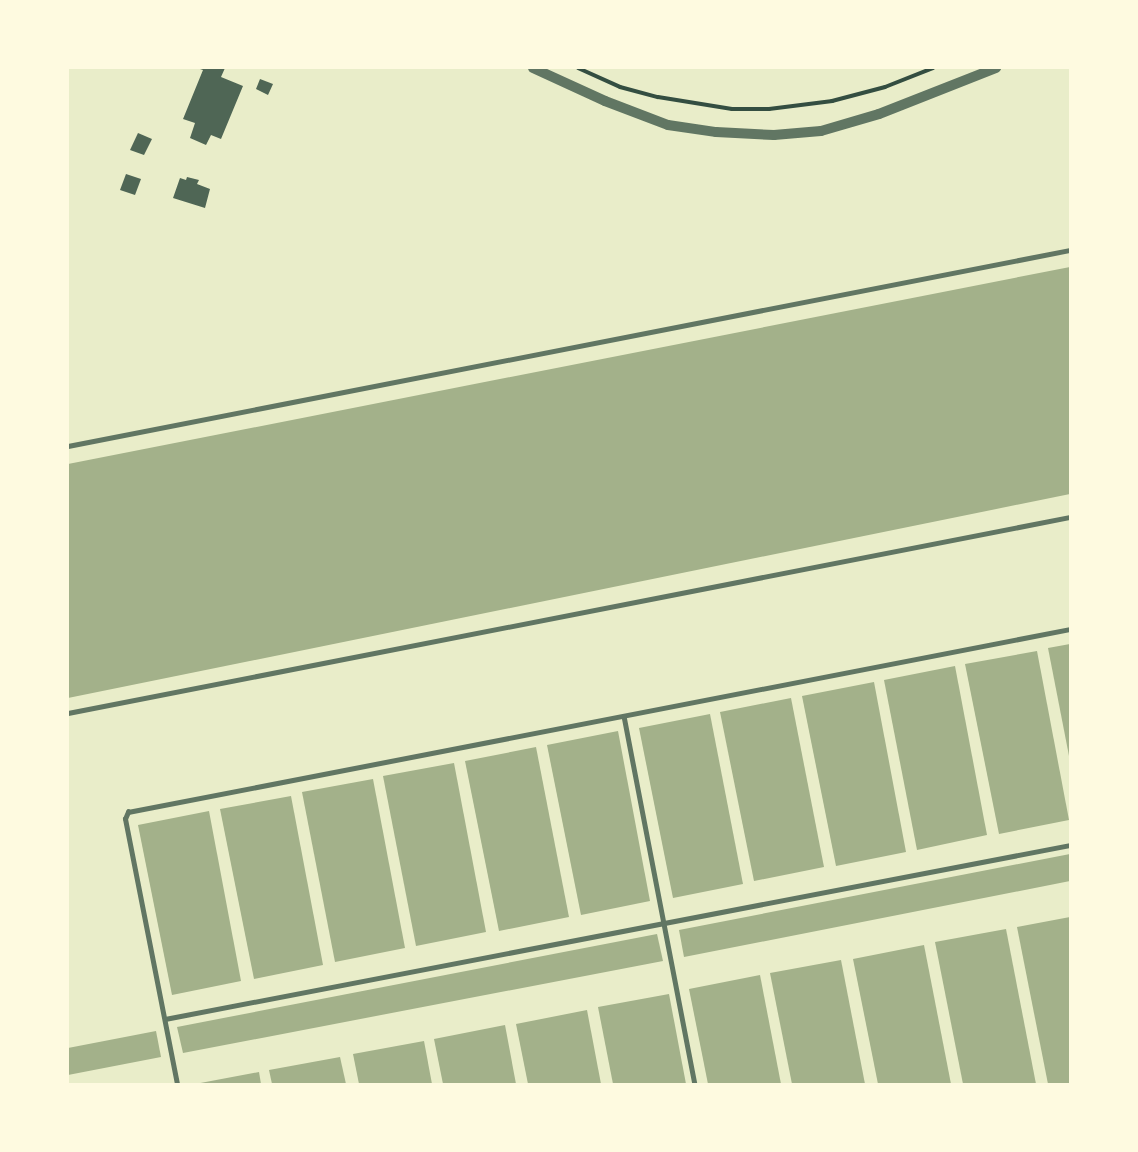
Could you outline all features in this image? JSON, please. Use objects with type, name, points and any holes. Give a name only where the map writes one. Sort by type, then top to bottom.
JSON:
[{"type":"street","points":[[533,68],[563,84],[668,125],[716,132],[774,135],[821,131],[879,114],[996,68]]},
{"type":"lane","points":[[68,446],[1071,250]]},
{"type":"lane","points":[[68,713],[1071,518]]},
{"type":"lane","points":[[177,1084],[124,819],[128,812],[1071,629]]},
{"type":"lane","points":[[624,716],[695,1084]]},
{"type":"lane","points":[[165,1019],[1071,845]]},
{"type":"path","points":[[578,68],[620,87],[658,97],[732,109],[760,109],[832,101],[885,87],[933,68]]},
{"type":"shaded area","points":[[1070,267],[1070,494],[68,698],[68,464]]},
{"type":"shaded area","points":[[1070,644],[1070,761],[1048,648]]},
{"type":"shaded area","points":[[1037,651],[1069,820],[999,834],[965,664]]},
{"type":"shaded area","points":[[955,666],[987,835],[917,850],[884,680]]},
{"type":"shaded area","points":[[874,682],[906,852],[836,866],[802,696]]},
{"type":"shaded area","points":[[791,698],[824,867],[754,881],[720,712]]},
{"type":"shaded area","points":[[710,714],[743,884],[673,898],[639,728]]},
{"type":"shaded area","points":[[618,731],[650,901],[581,915],[547,745]]},
{"type":"shaded area","points":[[536,747],[569,917],[499,931],[465,761]]},
{"type":"shaded area","points":[[454,763],[486,932],[416,946],[383,776]]},
{"type":"shaded area","points":[[373,779],[405,948],[335,962],[302,792]]},
{"type":"shaded area","points":[[291,796],[323,965],[254,979],[220,809]]},
{"type":"shaded area","points":[[209,811],[241,981],[172,995],[138,825]]},
{"type":"shaded area","points":[[1070,854],[1070,881],[684,957],[679,930]]},
{"type":"shaded area","points":[[1070,917],[1070,1084],[1048,1084],[1017,927]]},
{"type":"shaded area","points":[[1006,929],[1036,1084],[963,1084],[935,942]]},
{"type":"shaded area","points":[[657,934],[663,961],[183,1053],[177,1027]]},
{"type":"shaded area","points":[[924,945],[951,1084],[878,1084],[853,959]]},
{"type":"shaded area","points":[[841,960],[865,1084],[792,1084],[770,973]]},
{"type":"shaded area","points":[[760,975],[781,1084],[708,1084],[689,989]]},
{"type":"shaded area","points":[[669,994],[686,1084],[613,1084],[598,1007]]},
{"type":"shaded area","points":[[587,1010],[601,1084],[528,1084],[516,1024]]},
{"type":"shaded area","points":[[505,1025],[516,1084],[443,1084],[434,1039]]},
{"type":"shaded area","points":[[156,1031],[161,1057],[68,1075],[68,1048]]},
{"type":"shaded area","points":[[424,1041],[432,1084],[359,1084],[353,1054]]},
{"type":"shaded area","points":[[340,1057],[346,1084],[272,1084],[269,1070]]},
{"type":"shaded area","points":[[259,1072],[261,1084],[195,1084]]},
{"type":"building","points":[[197,68],[225,68],[221,77],[243,86],[221,139],[211,135],[206,145],[190,138],[195,123],[183,119],[203,70]]},
{"type":"building","points":[[260,79],[273,84],[268,95],[256,89]]},
{"type":"building","points":[[138,133],[152,139],[144,155],[130,150]]},
{"type":"building","points":[[126,174],[141,179],[135,195],[120,190]]},
{"type":"building","points":[[187,177],[199,180],[197,184],[210,189],[205,208],[173,198],[180,178],[186,180]]}]
